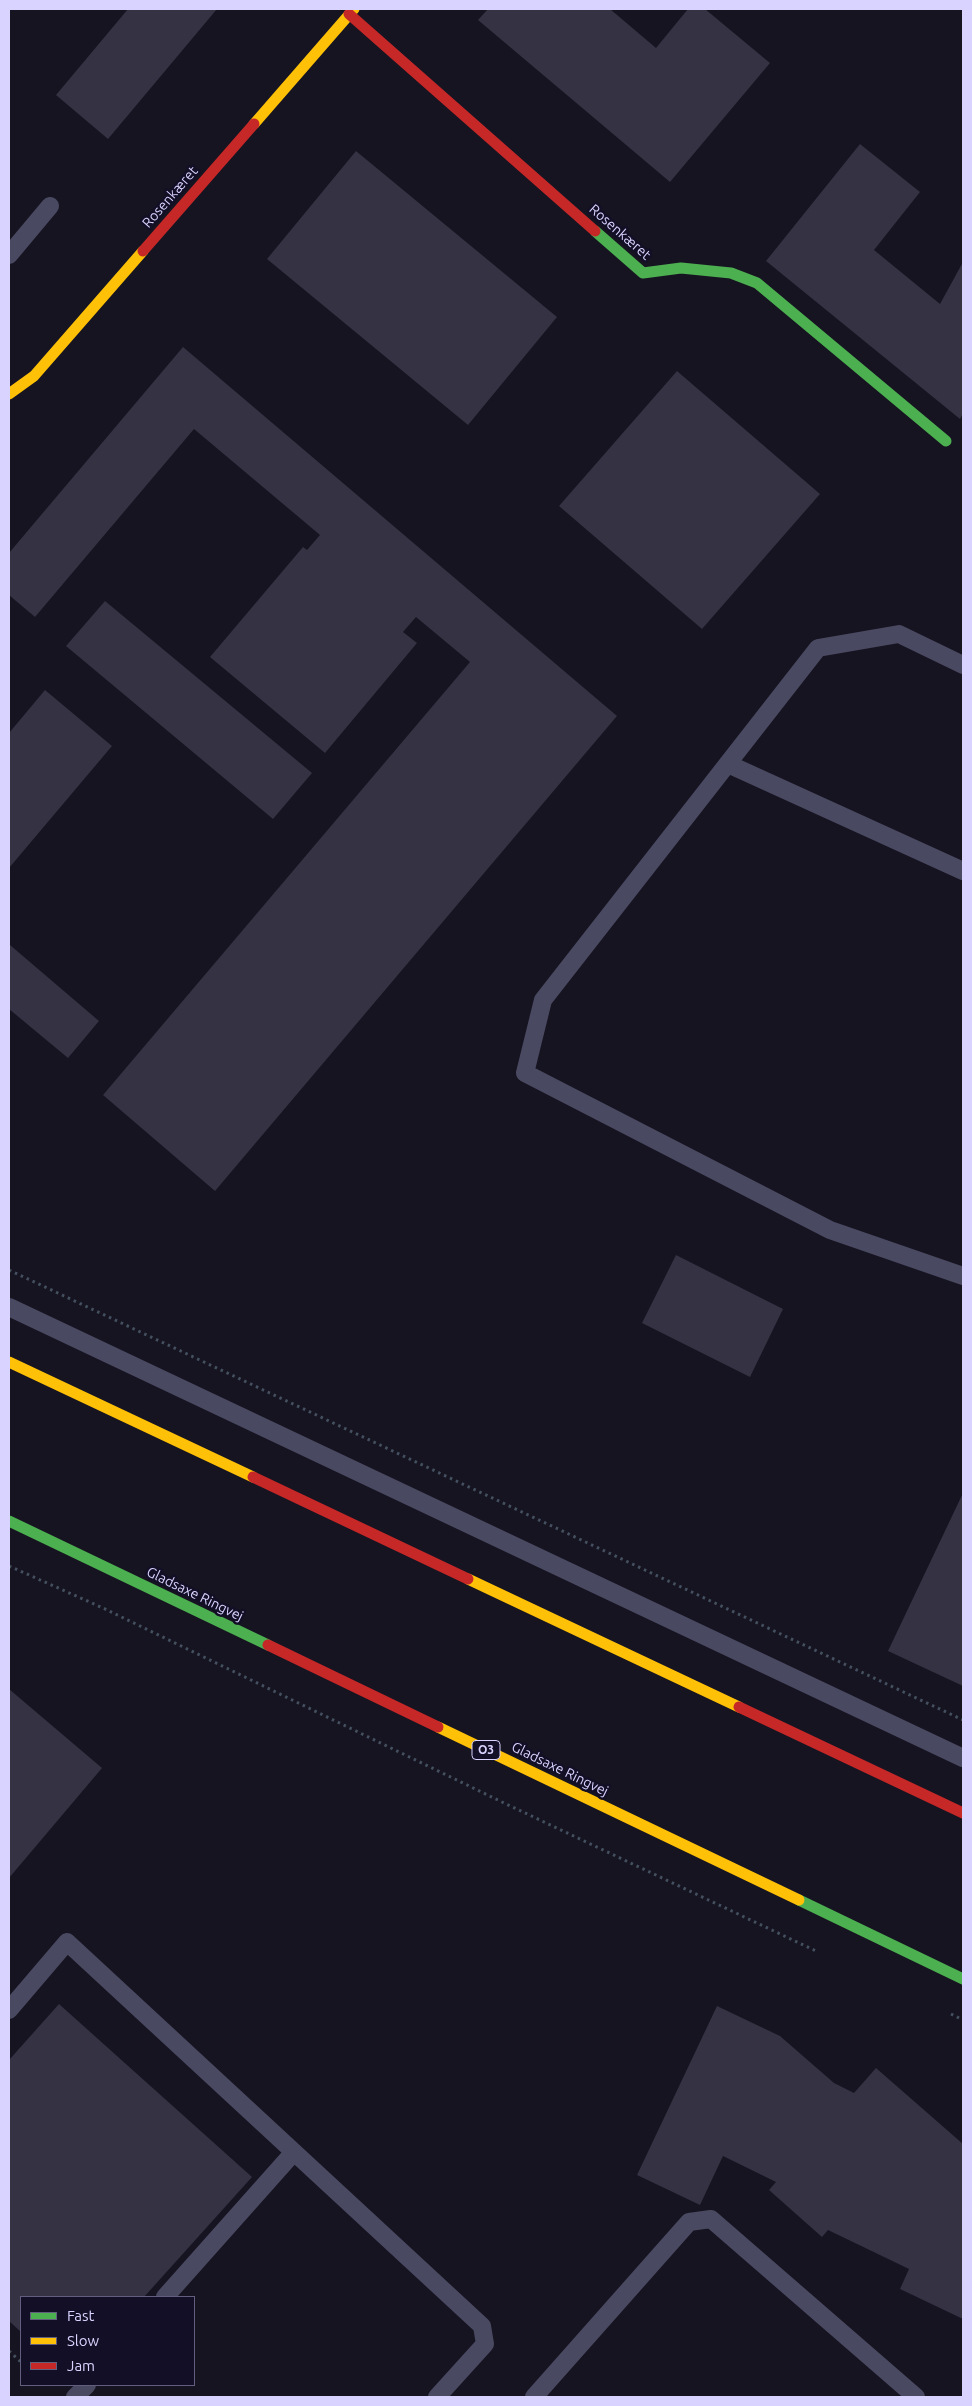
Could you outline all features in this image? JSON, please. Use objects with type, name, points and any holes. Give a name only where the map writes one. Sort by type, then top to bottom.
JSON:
[{"type":"main road","name":"Rosenkæret","points":[[9,394],[34,376],[352,12],[643,273],[681,268],[731,273],[757,283],[946,441]]},
{"type":"main road","points":[[9,1362],[963,1813]]},
{"type":"main road","name":"Gladsaxe Ringvej","points":[[9,1521],[963,1979]]},
{"type":"lane","points":[[9,255],[50,206]]},
{"type":"lane","points":[[963,665],[899,634],[818,648],[543,1000],[525,1073],[830,1230],[963,1276]]},
{"type":"lane","points":[[728,764],[963,871]]},
{"type":"lane","points":[[9,1306],[963,1758]]},
{"type":"lane","points":[[9,2010],[67,1942],[482,2326],[484,2344],[437,2397]]},
{"type":"lane","points":[[166,2296],[294,2152]]},
{"type":"lane","points":[[534,2397],[689,2222],[711,2219],[916,2397]]},
{"type":"lane","points":[[75,2397],[85,2386]]},
{"type":"path","points":[[9,1270],[963,1720]]},
{"type":"path","points":[[9,1566],[103,1608],[493,1798],[822,1954]]},
{"type":"path","points":[[946,2012],[963,2020]]},
{"type":"path","points":[[9,2351],[20,2361]]},
{"type":"building","points":[[128,9],[217,9],[108,139],[56,95]]},
{"type":"building","points":[[488,9],[610,9],[656,48],[688,9],[705,9],[770,63],[670,182],[478,20]]},
{"type":"building","points":[[860,144],[920,192],[874,250],[940,304],[963,262],[963,413],[960,419],[766,261]]},
{"type":"building","points":[[356,151],[557,317],[468,425],[267,259]]},
{"type":"building","points":[[183,347],[617,716],[215,1191],[103,1095],[470,662],[416,617],[403,632],[417,643],[325,753],[210,657],[303,547],[307,550],[320,535],[194,429],[35,617],[9,595],[9,553]]},
{"type":"building","points":[[677,371],[820,494],[702,629],[559,506]]},
{"type":"building","points":[[105,601],[312,773],[273,819],[66,646]]},
{"type":"building","points":[[45,690],[112,746],[9,868],[9,733]]},
{"type":"building","points":[[10,945],[99,1021],[68,1058],[9,1009]]},
{"type":"building","points":[[676,1255],[783,1309],[750,1377],[642,1323]]},
{"type":"building","points":[[963,1493],[963,1686],[888,1651]]},
{"type":"building","points":[[9,1689],[102,1768],[9,1878]]},
{"type":"building","points":[[59,2004],[252,2177],[145,2296],[20,2296],[20,2331],[9,2321],[9,2060]]},
{"type":"building","points":[[717,2006],[780,2036],[834,2083],[854,2093],[876,2068],[963,2144],[963,2319],[900,2289],[909,2269],[828,2230],[822,2237],[769,2190],[776,2182],[723,2156],[700,2205],[637,2175]]},
{"type":"traffic: fast","points":[[595,231],[643,273],[681,268],[731,273],[757,283],[946,441]]},
{"type":"traffic: fast","points":[[9,1521],[268,1645]]},
{"type":"traffic: fast","points":[[799,1900],[963,1979]]},
{"type":"traffic: slow","points":[[254,124],[354,9]]},
{"type":"traffic: slow","points":[[9,394],[34,376],[143,251]]},
{"type":"traffic: slow","points":[[9,1362],[253,1477]]},
{"type":"traffic: slow","points":[[468,1579],[739,1707]]},
{"type":"traffic: slow","points":[[438,1727],[799,1900]]},
{"type":"traffic: jam","points":[[349,14],[595,231]]},
{"type":"traffic: jam","points":[[143,251],[254,124]]},
{"type":"traffic: jam","points":[[253,1477],[468,1579]]},
{"type":"traffic: jam","points":[[268,1645],[438,1727]]},
{"type":"traffic: jam","points":[[739,1707],[963,1813]]}]
